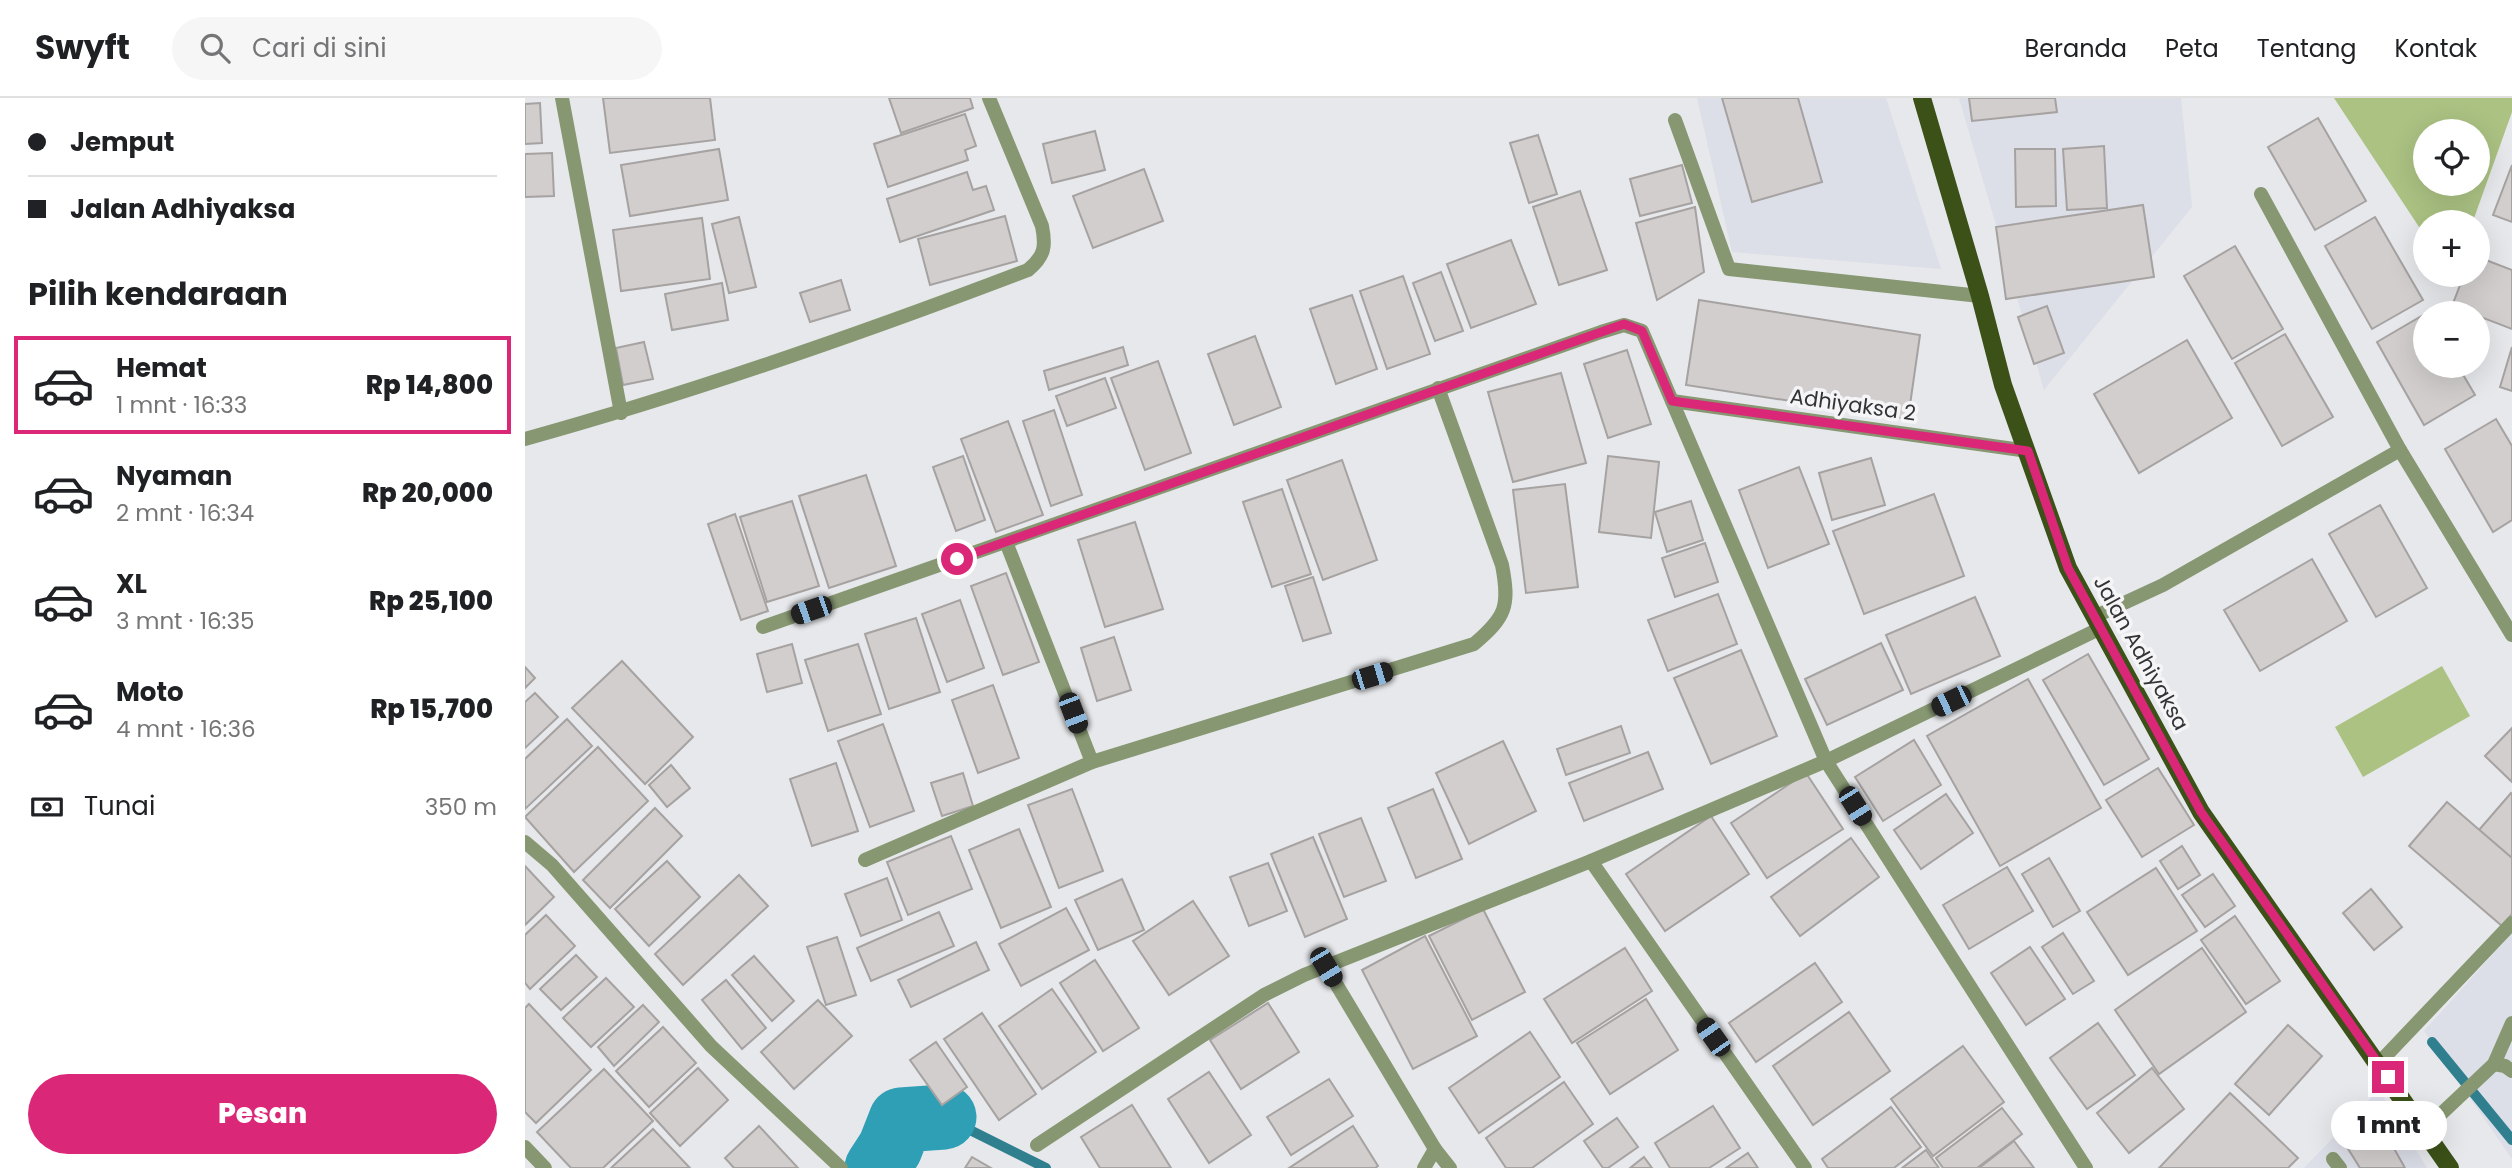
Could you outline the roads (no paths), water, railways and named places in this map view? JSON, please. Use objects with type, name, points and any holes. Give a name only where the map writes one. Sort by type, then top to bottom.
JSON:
[{"type":"main road","name":"Jalan Adhiyaksa","points":[[1922,98],[2003,385],[2068,568],[2201,812],[2450,1168]]},
{"type":"street","points":[[562,98],[621,413]]},
{"type":"street","points":[[525,439],[621,413],[911,315],[1028,270],[1040,261],[1046,246],[1042,226],[989,98]]},
{"type":"street","points":[[1675,120],[1729,269],[1980,296]]},
{"type":"street","points":[[2261,194],[2400,450],[2512,635]]},
{"type":"street","points":[[763,627],[1624,324],[1642,331],[1826,761],[2086,1168]]},
{"type":"street","points":[[865,860],[1092,762],[1474,644],[1505,611],[1507,589],[1502,565],[1438,388]]},
{"type":"street","name":"Adhiyaksa 2","points":[[1672,401],[2028,451]]},
{"type":"street","points":[[1037,1145],[1264,995],[1826,761],[2099,622],[2400,450]]},
{"type":"street","points":[[1006,542],[1092,762]]},
{"type":"street","points":[[526,844],[552,865],[711,1046],[840,1167]]},
{"type":"street","points":[[1591,861],[1805,1168]]},
{"type":"street","points":[[2379,1063],[2512,923]]},
{"type":"street","points":[[1326,967],[1435,1149],[1450,1168]]},
{"type":"street","points":[[2424,1130],[2494,1064],[2512,1023]]},
{"type":"street","points":[[2494,1064],[2505,1066],[2512,1071]]},
{"type":"street","points":[[525,1147],[545,1168]]},
{"type":"street","points":[[1424,1168],[1435,1149]]},
{"type":"waterway","points":[[2432,1042],[2512,1140]]},
{"type":"waterway","points":[[944,1117],[1046,1168]]},
{"type":"waterway","points":[[877,1168],[890,1148],[901,1120],[944,1117]]}]
